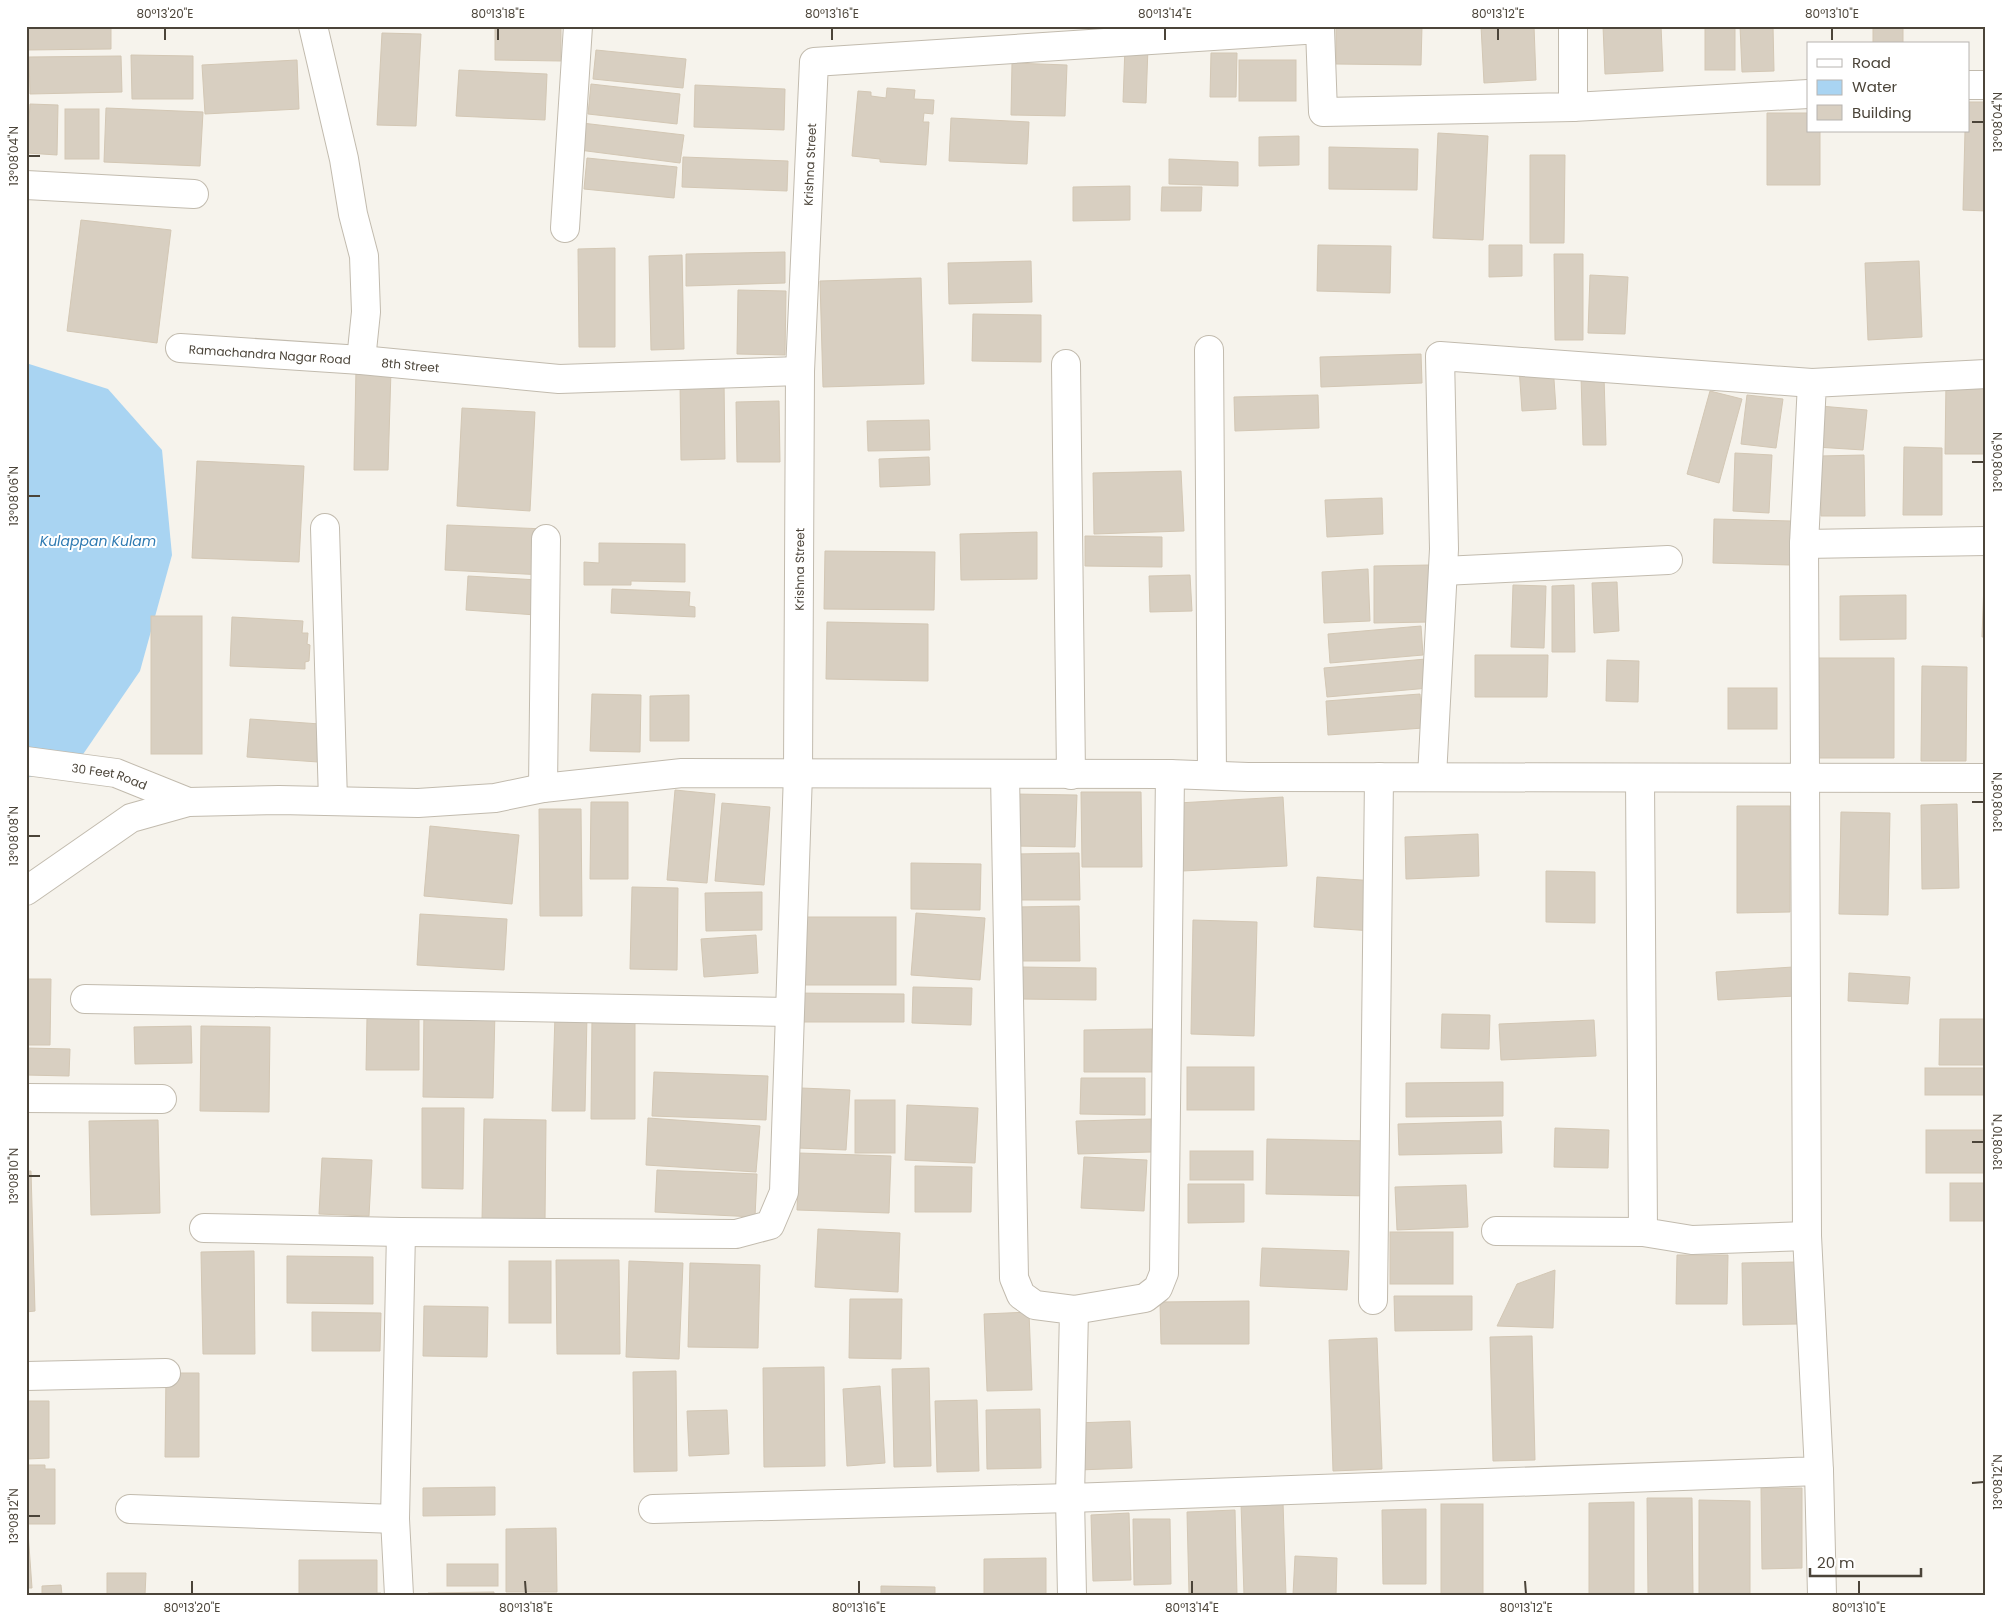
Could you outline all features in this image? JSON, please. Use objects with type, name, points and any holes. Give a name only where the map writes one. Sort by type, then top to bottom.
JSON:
[{"type":"street","points":[[313,26],[344,159],[353,214],[364,256],[366,312],[361,360]]},
{"type":"street","points":[[565,228],[578,26]]},
{"type":"street","points":[[1573,26],[1573,107],[1807,94]]},
{"type":"street","name":"Krishna Street","points":[[402,1232],[736,1234],[770,1225],[784,1192],[798,773],[800,371],[814,62],[1320,28],[1323,112],[1573,107]]},
{"type":"street","points":[[1970,86],[1986,84]]},
{"type":"street","points":[[26,185],[194,194]]},
{"type":"street","name":"Ramachandra Nagar Road","points":[[180,348],[361,360]]},
{"type":"street","points":[[1209,350],[1212,775]]},
{"type":"street","points":[[1432,777],[1443,571],[1440,356],[1812,383],[1986,374]]},
{"type":"street","name":"8th Street","points":[[361,360],[559,379],[800,371]]},
{"type":"street","points":[[1066,364],[1071,775]]},
{"type":"street","points":[[1812,383],[1804,544],[1807,1236],[1819,1471],[1822,1595]]},
{"type":"street","points":[[325,528],[333,801]]},
{"type":"street","points":[[543,788],[546,538]]},
{"type":"street","points":[[1804,544],[1986,541]]},
{"type":"street","points":[[1443,571],[1668,560]]},
{"type":"street","name":"30 Feet Road","points":[[26,761],[116,773],[188,802]]},
{"type":"street","points":[[26,891],[131,818],[188,802],[279,800],[418,803],[495,798],[543,788],[682,773],[1170,774],[1805,779],[1986,778]]},
{"type":"street","points":[[1006,774],[1014,1278],[1021,1296],[1035,1305],[1074,1310],[1145,1298],[1158,1288],[1164,1273],[1170,774]]},
{"type":"street","points":[[1374,1300],[1379,777]]},
{"type":"street","points":[[1640,778],[1643,1232]]},
{"type":"street","points":[[85,999],[789,1012]]},
{"type":"street","points":[[26,1098],[162,1099]]},
{"type":"street","points":[[204,1228],[402,1232],[395,1519],[399,1595]]},
{"type":"street","points":[[1496,1231],[1643,1232],[1692,1240],[1807,1236]]},
{"type":"street","points":[[1072,1595],[1070,1498],[1074,1310]]},
{"type":"street","points":[[26,1376],[166,1374]]},
{"type":"street","points":[[653,1509],[1070,1498],[1819,1471]]},
{"type":"street","points":[[130,1509],[395,1519]]},
{"type":"water","name":"Kulappan Kulam","points":[[26,363],[108,389],[162,450],[172,555],[140,671],[75,766],[26,778]]},
{"type":"building","points":[[27,26],[111,26],[111,49],[27,50]]},
{"type":"building","points":[[495,26],[561,26],[561,61],[495,60]]},
{"type":"building","points":[[1336,26],[1422,26],[1421,65],[1336,64]]},
{"type":"building","points":[[1481,26],[1534,26],[1536,80],[1484,83]]},
{"type":"building","points":[[1603,26],[1661,26],[1663,71],[1605,74]]},
{"type":"building","points":[[1705,26],[1735,26],[1735,70],[1705,70]]},
{"type":"building","points":[[1740,26],[1773,26],[1774,71],[1742,72]]},
{"type":"building","points":[[1873,26],[1903,26],[1903,42],[1873,42]]},
{"type":"building","points":[[382,33],[421,34],[416,126],[377,125]]},
{"type":"building","points":[[1125,46],[1148,47],[1146,103],[1123,102]]},
{"type":"building","points":[[596,50],[686,59],[683,88],[593,79]]},
{"type":"building","points":[[1211,53],[1237,53],[1236,97],[1210,97]]},
{"type":"building","points":[[131,55],[193,56],[193,99],[132,99]]},
{"type":"building","points":[[121,56],[122,92],[30,94],[29,57]]},
{"type":"building","points":[[297,60],[299,109],[205,114],[202,65]]},
{"type":"building","points":[[1239,60],[1296,60],[1296,101],[1239,101]]},
{"type":"building","points":[[1012,63],[1067,65],[1065,116],[1011,115]]},
{"type":"building","points":[[459,70],[547,74],[545,120],[456,116]]},
{"type":"building","points":[[591,84],[680,94],[677,124],[588,114]]},
{"type":"building","points":[[695,85],[785,89],[784,130],[694,127]]},
{"type":"building","points":[[887,88],[915,90],[914,99],[934,100],[933,114],[924,113],[923,122],[929,122],[926,165],[880,162],[880,159],[852,156],[858,91],[871,92],[871,96],[886,98]]},
{"type":"building","points":[[1970,102],[1986,102],[1986,211],[1963,210],[1965,132],[1970,132]]},
{"type":"building","points":[[30,104],[58,105],[57,155],[27,153]]},
{"type":"building","points":[[106,108],[203,112],[200,166],[104,162]]},
{"type":"building","points":[[65,109],[99,109],[99,159],[65,159]]},
{"type":"building","points":[[1767,113],[1807,113],[1807,132],[1820,132],[1820,185],[1767,185]]},
{"type":"building","points":[[951,118],[1029,122],[1027,164],[949,161]]},
{"type":"building","points":[[582,123],[684,135],[680,163],[579,150]]},
{"type":"building","points":[[1438,133],[1488,136],[1483,240],[1433,238]]},
{"type":"building","points":[[1299,136],[1299,165],[1259,166],[1259,137]]},
{"type":"building","points":[[1329,147],[1418,149],[1417,190],[1329,189]]},
{"type":"building","points":[[1530,155],[1565,155],[1564,243],[1530,243]]},
{"type":"building","points":[[683,157],[788,161],[787,191],[682,187]]},
{"type":"building","points":[[587,158],[677,167],[674,198],[584,189]]},
{"type":"building","points":[[1169,159],[1238,162],[1238,186],[1169,184]]},
{"type":"building","points":[[1130,186],[1130,220],[1073,221],[1073,187]]},
{"type":"building","points":[[1162,187],[1202,187],[1201,211],[1161,211]]},
{"type":"building","points":[[81,220],[171,230],[157,343],[67,331]]},
{"type":"building","points":[[1318,245],[1391,246],[1390,293],[1317,291]]},
{"type":"building","points":[[1489,245],[1522,245],[1522,276],[1489,277]]},
{"type":"building","points":[[615,248],[615,347],[579,347],[578,249]]},
{"type":"building","points":[[785,252],[785,283],[686,286],[686,254]]},
{"type":"building","points":[[1554,254],[1583,254],[1583,340],[1555,340]]},
{"type":"building","points":[[682,255],[684,349],[651,350],[649,256]]},
{"type":"building","points":[[1031,261],[1032,302],[949,304],[948,263]]},
{"type":"building","points":[[1919,261],[1922,337],[1868,340],[1865,263]]},
{"type":"building","points":[[1590,275],[1628,277],[1625,334],[1588,333]]},
{"type":"building","points":[[921,278],[924,384],[823,387],[820,281]]},
{"type":"building","points":[[738,290],[786,291],[785,355],[737,354]]},
{"type":"building","points":[[973,314],[1041,315],[1041,362],[972,361]]},
{"type":"building","points":[[1421,354],[1422,383],[1321,387],[1320,357]]},
{"type":"building","points":[[1553,365],[1556,409],[1522,411],[1519,367]]},
{"type":"building","points":[[356,369],[391,370],[388,470],[354,470]]},
{"type":"building","points":[[1581,376],[1604,376],[1606,445],[1583,445]]},
{"type":"building","points":[[724,381],[725,459],[681,460],[680,382]]},
{"type":"building","points":[[1946,382],[1986,383],[1986,454],[1945,454]]},
{"type":"building","points":[[1710,391],[1742,399],[1719,483],[1687,474]]},
{"type":"building","points":[[1318,395],[1319,428],[1235,431],[1234,397]]},
{"type":"building","points":[[1747,395],[1783,399],[1776,448],[1741,444]]},
{"type":"building","points":[[779,401],[780,462],[737,462],[736,402]]},
{"type":"building","points":[[1820,406],[1867,410],[1863,450],[1816,447]]},
{"type":"building","points":[[462,408],[535,412],[530,511],[457,506]]},
{"type":"building","points":[[929,420],[930,450],[868,451],[867,421]]},
{"type":"building","points":[[1904,447],[1942,448],[1942,515],[1903,515]]},
{"type":"building","points":[[1735,453],[1772,455],[1769,513],[1733,511]]},
{"type":"building","points":[[1864,455],[1865,516],[1821,516],[1820,456]]},
{"type":"building","points":[[929,457],[930,485],[880,487],[879,459]]},
{"type":"building","points":[[197,461],[304,466],[299,562],[192,558]]},
{"type":"building","points":[[1181,471],[1184,531],[1094,534],[1093,473]]},
{"type":"building","points":[[1382,498],[1383,534],[1327,537],[1325,500]]},
{"type":"building","points":[[1714,519],[1791,521],[1790,565],[1713,563]]},
{"type":"building","points":[[447,525],[546,529],[544,575],[445,570]]},
{"type":"building","points":[[1037,532],[1037,579],[961,580],[960,534]]},
{"type":"building","points":[[1085,536],[1162,537],[1162,567],[1085,566]]},
{"type":"building","points":[[599,543],[685,544],[685,582],[631,581],[631,585],[584,585],[584,562],[599,563]]},
{"type":"building","points":[[825,551],[935,552],[934,610],[824,609]]},
{"type":"building","points":[[1985,555],[1986,637],[1982,637]]},
{"type":"building","points":[[1430,565],[1430,622],[1374,623],[1374,566]]},
{"type":"building","points":[[1368,569],[1370,621],[1324,623],[1322,572]]},
{"type":"building","points":[[1190,575],[1192,611],[1150,612],[1149,576]]},
{"type":"building","points":[[468,576],[538,580],[536,615],[466,610]]},
{"type":"building","points":[[1617,582],[1619,631],[1594,633],[1592,583]]},
{"type":"building","points":[[1513,585],[1546,586],[1544,648],[1511,647]]},
{"type":"building","points":[[1574,585],[1575,652],[1552,652],[1552,586]]},
{"type":"building","points":[[612,589],[690,592],[689,606],[695,607],[695,617],[611,613]]},
{"type":"building","points":[[1906,595],[1906,639],[1840,640],[1840,596]]},
{"type":"building","points":[[151,616],[202,616],[202,754],[151,754]]},
{"type":"building","points":[[232,617],[303,621],[302,633],[308,633],[307,644],[310,645],[309,661],[305,662],[305,669],[230,666]]},
{"type":"building","points":[[827,622],[928,624],[928,681],[826,679]]},
{"type":"building","points":[[1421,626],[1423,655],[1330,663],[1328,634]]},
{"type":"building","points":[[1475,655],[1548,655],[1547,697],[1475,697]]},
{"type":"building","points":[[1812,658],[1894,658],[1894,758],[1811,758]]},
{"type":"building","points":[[1426,659],[1429,688],[1327,697],[1324,668]]},
{"type":"building","points":[[1607,660],[1639,661],[1638,702],[1606,701]]},
{"type":"building","points":[[1922,666],[1967,667],[1966,761],[1921,761]]},
{"type":"building","points":[[1728,688],[1777,688],[1777,729],[1728,729]]},
{"type":"building","points":[[592,694],[641,695],[640,752],[590,751]]},
{"type":"building","points":[[1420,694],[1423,728],[1328,735],[1326,701]]},
{"type":"building","points":[[689,695],[689,741],[650,741],[650,696]]},
{"type":"building","points":[[250,719],[320,724],[318,762],[247,757]]},
{"type":"building","points":[[675,790],[715,794],[707,883],[667,880]]},
{"type":"building","points":[[1081,792],[1141,792],[1142,867],[1082,867]]},
{"type":"building","points":[[1014,794],[1077,795],[1075,847],[1013,846]]},
{"type":"building","points":[[1283,797],[1287,866],[1182,871],[1178,803]]},
{"type":"building","points":[[591,802],[628,802],[628,879],[590,879]]},
{"type":"building","points":[[722,803],[770,807],[764,885],[715,881]]},
{"type":"building","points":[[1957,804],[1959,888],[1922,889],[1921,805]]},
{"type":"building","points":[[1737,806],[1790,806],[1790,912],[1737,913]]},
{"type":"building","points":[[539,809],[581,809],[582,916],[540,916]]},
{"type":"building","points":[[1841,812],[1890,813],[1888,915],[1839,914]]},
{"type":"building","points":[[430,826],[519,835],[512,904],[424,896]]},
{"type":"building","points":[[1478,834],[1479,876],[1406,879],[1405,837]]},
{"type":"building","points":[[1079,853],[1080,900],[1015,900],[1015,854]]},
{"type":"building","points":[[911,863],[981,864],[980,910],[911,909]]},
{"type":"building","points":[[1546,871],[1595,872],[1595,923],[1546,922]]},
{"type":"building","points":[[1317,877],[1376,881],[1373,931],[1314,927]]},
{"type":"building","points":[[632,887],[678,888],[677,970],[630,969]]},
{"type":"building","points":[[762,892],[762,930],[706,931],[705,893]]},
{"type":"building","points":[[1079,906],[1080,961],[1015,961],[1015,907]]},
{"type":"building","points":[[916,913],[985,918],[980,980],[911,975]]},
{"type":"building","points":[[420,914],[507,919],[504,970],[417,965]]},
{"type":"building","points":[[801,917],[896,917],[896,985],[801,985]]},
{"type":"building","points":[[1193,920],[1257,922],[1254,1036],[1191,1034]]},
{"type":"building","points":[[756,935],[758,973],[704,977],[701,939]]},
{"type":"building","points":[[1020,967],[1096,968],[1096,1000],[1020,999]]},
{"type":"building","points":[[1793,967],[1795,996],[1718,1000],[1716,972]]},
{"type":"building","points":[[1849,973],[1910,977],[1908,1004],[1848,1001]]},
{"type":"building","points":[[26,979],[51,979],[50,1045],[26,1045]]},
{"type":"building","points":[[913,987],[972,988],[971,1025],[912,1023]]},
{"type":"building","points":[[793,993],[904,994],[904,1022],[793,1022]]},
{"type":"building","points":[[424,1010],[495,1011],[493,1098],[423,1097]]},
{"type":"building","points":[[1442,1014],[1490,1015],[1489,1049],[1441,1048]]},
{"type":"building","points":[[555,1015],[587,1015],[585,1111],[552,1111]]},
{"type":"building","points":[[592,1016],[635,1016],[635,1119],[591,1119]]},
{"type":"building","points":[[367,1018],[419,1019],[419,1070],[366,1070]]},
{"type":"building","points":[[1940,1019],[1986,1019],[1986,1065],[1939,1065]]},
{"type":"building","points":[[1594,1020],[1596,1056],[1501,1060],[1499,1024]]},
{"type":"building","points":[[191,1026],[192,1063],[135,1064],[134,1027]]},
{"type":"building","points":[[201,1026],[270,1027],[269,1112],[200,1111]]},
{"type":"building","points":[[1152,1029],[1152,1072],[1084,1072],[1084,1030]]},
{"type":"building","points":[[26,1048],[70,1049],[69,1076],[26,1075]]},
{"type":"building","points":[[1187,1067],[1254,1067],[1254,1110],[1187,1110]]},
{"type":"building","points":[[1925,1068],[1986,1068],[1986,1095],[1925,1095]]},
{"type":"building","points":[[654,1072],[768,1076],[766,1120],[652,1116]]},
{"type":"building","points":[[1081,1078],[1145,1078],[1145,1115],[1080,1114]]},
{"type":"building","points":[[1503,1082],[1503,1116],[1406,1117],[1406,1083]]},
{"type":"building","points":[[801,1088],[850,1090],[846,1150],[798,1148]]},
{"type":"building","points":[[855,1100],[895,1100],[895,1153],[855,1153]]},
{"type":"building","points":[[907,1105],[978,1108],[975,1163],[905,1160]]},
{"type":"building","points":[[422,1108],[464,1108],[463,1189],[422,1188]]},
{"type":"building","points":[[648,1118],[760,1126],[756,1172],[646,1165]]},
{"type":"building","points":[[484,1119],[546,1120],[545,1221],[482,1220]]},
{"type":"building","points":[[1151,1119],[1152,1152],[1078,1154],[1076,1121]]},
{"type":"building","points":[[158,1120],[160,1213],[91,1215],[89,1121]]},
{"type":"building","points":[[1501,1121],[1502,1153],[1399,1155],[1398,1124]]},
{"type":"building","points":[[1555,1128],[1609,1130],[1608,1168],[1554,1167]]},
{"type":"building","points":[[1926,1130],[1986,1130],[1986,1173],[1926,1173]]},
{"type":"building","points":[[1267,1139],[1370,1141],[1370,1196],[1266,1194]]},
{"type":"building","points":[[1190,1151],[1253,1151],[1253,1180],[1190,1180]]},
{"type":"building","points":[[799,1153],[891,1156],[889,1213],[797,1210]]},
{"type":"building","points":[[1084,1157],[1147,1160],[1144,1211],[1081,1208]]},
{"type":"building","points":[[322,1158],[372,1160],[369,1216],[319,1214]]},
{"type":"building","points":[[915,1166],[972,1167],[971,1212],[915,1212]]},
{"type":"building","points":[[657,1170],[757,1174],[755,1217],[655,1212]]},
{"type":"building","points":[[26,1171],[31,1171],[35,1311],[26,1312]]},
{"type":"building","points":[[1950,1183],[1986,1183],[1986,1221],[1950,1221]]},
{"type":"building","points":[[1188,1184],[1244,1184],[1244,1222],[1188,1223]]},
{"type":"building","points":[[1466,1185],[1468,1227],[1397,1230],[1395,1187]]},
{"type":"building","points":[[818,1229],[900,1233],[898,1292],[815,1287]]},
{"type":"building","points":[[1390,1232],[1453,1232],[1453,1284],[1390,1284]]},
{"type":"building","points":[[1262,1248],[1349,1251],[1347,1290],[1260,1286]]},
{"type":"building","points":[[254,1251],[255,1354],[203,1354],[201,1252]]},
{"type":"building","points":[[1677,1255],[1728,1255],[1727,1304],[1676,1304]]},
{"type":"building","points":[[287,1256],[373,1257],[373,1304],[287,1303]]},
{"type":"building","points":[[556,1260],[619,1260],[620,1354],[557,1354]]},
{"type":"building","points":[[509,1261],[551,1261],[551,1323],[509,1323]]},
{"type":"building","points":[[629,1261],[683,1263],[679,1359],[626,1357]]},
{"type":"building","points":[[1797,1262],[1798,1324],[1743,1325],[1742,1263]]},
{"type":"building","points":[[690,1263],[760,1265],[758,1348],[688,1347]]},
{"type":"building","points":[[1555,1270],[1553,1328],[1497,1326],[1517,1284]]},
{"type":"building","points":[[1394,1296],[1472,1296],[1472,1330],[1395,1331]]},
{"type":"building","points":[[850,1299],[902,1299],[901,1359],[849,1358]]},
{"type":"building","points":[[1249,1301],[1249,1344],[1161,1344],[1160,1302]]},
{"type":"building","points":[[424,1306],[488,1307],[487,1357],[423,1356]]},
{"type":"building","points":[[312,1312],[381,1313],[380,1351],[312,1351]]},
{"type":"building","points":[[1029,1312],[1032,1390],[987,1391],[984,1314]]},
{"type":"building","points":[[1532,1336],[1535,1460],[1493,1461],[1490,1337]]},
{"type":"building","points":[[1377,1338],[1382,1469],[1333,1471],[1329,1340]]},
{"type":"building","points":[[824,1367],[825,1466],[764,1467],[763,1368]]},
{"type":"building","points":[[929,1368],[931,1466],[894,1467],[892,1369]]},
{"type":"building","points":[[676,1371],[677,1471],[634,1472],[633,1372]]},
{"type":"building","points":[[166,1373],[199,1373],[199,1457],[165,1457]]},
{"type":"building","points":[[880,1386],[885,1463],[847,1466],[843,1389]]},
{"type":"building","points":[[977,1400],[979,1471],[937,1472],[935,1401]]},
{"type":"building","points":[[26,1401],[49,1401],[49,1458],[27,1459],[27,1465],[45,1465],[45,1469],[55,1469],[55,1524],[26,1524]]},
{"type":"building","points":[[1040,1409],[1041,1468],[987,1469],[986,1410]]},
{"type":"building","points":[[727,1410],[729,1454],[689,1456],[687,1411]]},
{"type":"building","points":[[1130,1421],[1132,1468],[1078,1470],[1076,1423]]},
{"type":"building","points":[[495,1487],[495,1515],[423,1516],[423,1488]]},
{"type":"building","points":[[1761,1488],[1802,1488],[1802,1568],[1762,1569]]},
{"type":"building","points":[[1647,1498],[1692,1498],[1693,1595],[1648,1595]]},
{"type":"building","points":[[1699,1500],[1750,1501],[1750,1595],[1699,1595]]},
{"type":"building","points":[[1283,1502],[1286,1595],[1244,1595],[1241,1503]]},
{"type":"building","points":[[1634,1502],[1634,1595],[1589,1595],[1589,1503]]},
{"type":"building","points":[[1441,1504],[1483,1504],[1483,1595],[1441,1595]]},
{"type":"building","points":[[1426,1509],[1426,1584],[1383,1584],[1382,1510]]},
{"type":"building","points":[[1235,1510],[1237,1595],[1189,1595],[1187,1512]]},
{"type":"building","points":[[1129,1513],[1131,1580],[1093,1581],[1091,1515]]},
{"type":"building","points":[[1133,1519],[1170,1519],[1171,1584],[1134,1585]]},
{"type":"building","points":[[556,1528],[557,1592],[506,1592],[506,1529]]},
{"type":"building","points":[[26,1532],[28,1532],[32,1588],[26,1588]]},
{"type":"building","points":[[1295,1556],[1337,1558],[1336,1595],[1293,1595]]},
{"type":"building","points":[[1046,1558],[1046,1595],[984,1595],[984,1559]]},
{"type":"building","points":[[299,1560],[377,1560],[377,1593],[381,1593],[381,1595],[299,1595]]},
{"type":"building","points":[[447,1564],[498,1564],[498,1586],[447,1586]]},
{"type":"building","points":[[107,1573],[146,1573],[145,1595],[107,1595]]},
{"type":"building","points":[[61,1585],[62,1595],[42,1595],[42,1586]]},
{"type":"building","points":[[881,1586],[935,1587],[935,1595],[881,1595]]},
{"type":"building","points":[[494,1592],[494,1595],[428,1595],[428,1593]]}]
